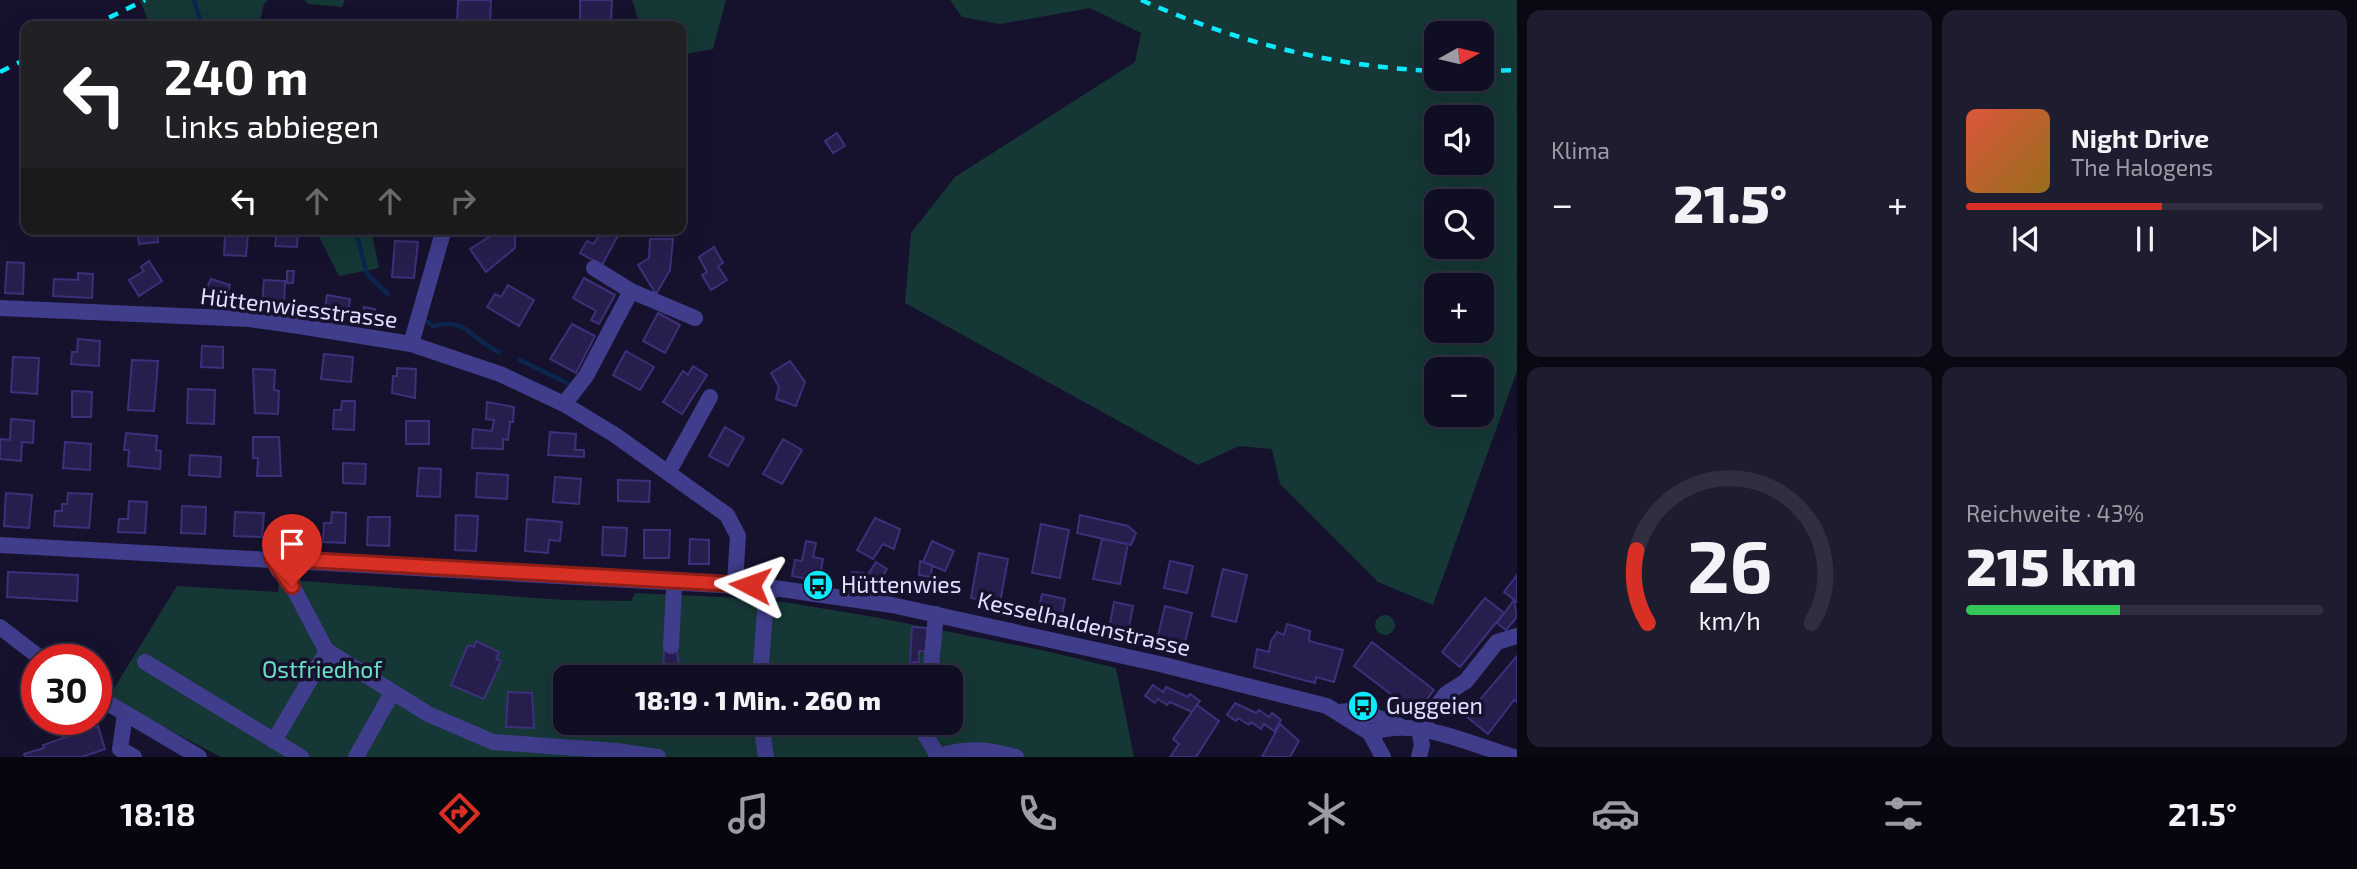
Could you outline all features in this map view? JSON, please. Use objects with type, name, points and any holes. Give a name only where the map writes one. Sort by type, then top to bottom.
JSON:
[{"type":"street","points":[[411,344],[442,235]]},
{"type":"street","points":[[594,268],[631,290],[695,318]]},
{"type":"street","points":[[564,404],[586,376],[631,290]]},
{"type":"street","name":"Hüttenwiesstrasse","points":[[0,307],[249,320],[411,344],[500,374],[564,404],[615,435],[727,515],[735,525],[738,547],[734,583]]},
{"type":"street","points":[[668,473],[710,397]]},
{"type":"street","name":"Kesselhaldenstrasse","points":[[0,545],[167,559],[272,558],[734,583],[774,588],[936,614],[1164,664],[1327,705],[1370,733]]},
{"type":"street","points":[[272,558],[279,571],[287,576],[327,651],[428,714],[493,743],[658,757]]},
{"type":"street","points":[[671,646],[674,588]]},
{"type":"street","points":[[761,665],[766,599],[774,588]]},
{"type":"street","points":[[931,665],[936,614]]},
{"type":"street","points":[[0,627],[22,644]]},
{"type":"street","points":[[1419,757],[1422,744],[1419,729],[1446,694],[1466,681],[1497,642],[1517,636]]},
{"type":"street","points":[[274,741],[327,651]]},
{"type":"street","points":[[145,662],[301,757]]},
{"type":"street","points":[[356,757],[392,694]]},
{"type":"street","points":[[112,706],[199,757]]},
{"type":"street","points":[[1340,712],[1358,710],[1401,726],[1514,757]]},
{"type":"street","points":[[125,714],[120,749],[134,757]]},
{"type":"street","points":[[1383,757],[1370,733],[1401,726]]},
{"type":"street","points":[[763,735],[766,757]]},
{"type":"street","points":[[925,735],[937,757],[986,749],[1016,757]]},
{"type":"green space","points":[[140,0],[268,0],[264,4],[260,21],[148,21]]},
{"type":"green space","points":[[305,0],[345,0],[342,7],[308,4]]},
{"type":"green space","points":[[632,0],[726,0],[713,49],[686,54],[686,21],[638,21]]},
{"type":"green space","points":[[950,0],[1517,0],[1517,371],[1433,605],[1378,582],[1280,484],[1272,449],[1239,446],[1198,465],[905,303],[911,233],[955,177],[1135,62],[1141,33],[1090,8],[1000,24],[962,17]]},
{"type":"green space","points":[[318,235],[372,235],[379,268],[339,276]]},
{"type":"green space","name":"Ostfriedhof","points":[[292,573],[302,581],[565,600],[631,601],[635,593],[766,599],[874,617],[1046,651],[1116,668],[1134,757],[221,757],[112,700],[112,692],[177,586],[278,592],[279,580]]},
{"type":"green space","points":[[1381,615],[1389,615],[1395,625],[1389,635],[1381,635],[1375,629],[1375,621]]},
{"type":"building","points":[[458,0],[491,0],[490,21],[457,21]]},
{"type":"building","points":[[580,0],[612,0],[611,21],[580,21]]},
{"type":"building","points":[[837,133],[845,146],[833,153],[825,141]]},
{"type":"building","points":[[138,235],[157,235],[158,242],[139,244]]},
{"type":"building","points":[[225,235],[248,235],[246,256],[224,255]]},
{"type":"building","points":[[276,235],[298,235],[297,247],[275,246]]},
{"type":"building","points":[[515,235],[515,248],[486,272],[470,249],[489,237]]},
{"type":"building","points":[[599,235],[618,235],[602,265],[580,253],[587,241],[594,244]]},
{"type":"building","points":[[650,239],[673,239],[670,270],[656,294],[638,265],[649,258]]},
{"type":"building","points":[[395,241],[418,242],[414,278],[392,277]]},
{"type":"building","points":[[714,247],[723,263],[718,266],[727,280],[711,290],[702,275],[707,272],[699,257]]},
{"type":"building","points":[[149,261],[162,281],[139,296],[129,280],[144,271],[141,267]]},
{"type":"building","points":[[7,262],[24,263],[23,294],[5,293]]},
{"type":"building","points":[[287,271],[294,271],[293,283],[287,283]]},
{"type":"building","points":[[78,273],[93,274],[92,298],[53,296],[54,279],[78,280]]},
{"type":"building","points":[[584,278],[615,295],[599,324],[591,320],[596,311],[573,298]]},
{"type":"building","points":[[211,279],[230,285],[226,300],[219,298],[218,302],[202,297]]},
{"type":"building","points":[[264,280],[285,281],[284,308],[262,307]]},
{"type":"building","points":[[508,285],[534,300],[519,326],[487,307],[495,294],[501,297]]},
{"type":"building","points":[[327,295],[350,299],[347,319],[324,315]]},
{"type":"building","points":[[364,307],[375,309],[374,321],[363,320]]},
{"type":"building","points":[[658,313],[680,325],[665,353],[643,341]]},
{"type":"building","points":[[572,324],[595,336],[576,373],[550,359]]},
{"type":"building","points":[[78,339],[100,341],[99,366],[71,364],[72,352],[77,352]]},
{"type":"building","points":[[202,346],[223,347],[223,368],[201,367]]},
{"type":"building","points":[[626,351],[654,367],[640,390],[613,375]]},
{"type":"building","points":[[324,354],[353,357],[351,382],[321,379]]},
{"type":"building","points":[[13,357],[39,358],[37,394],[11,392]]},
{"type":"building","points":[[132,360],[158,361],[154,411],[128,410]]},
{"type":"building","points":[[790,361],[805,382],[796,406],[776,399],[779,387],[771,373]]},
{"type":"building","points":[[693,366],[707,375],[682,414],[663,402],[683,371],[688,375]]},
{"type":"building","points":[[397,368],[416,369],[415,398],[392,393],[393,376],[397,376]]},
{"type":"building","points":[[253,369],[275,370],[274,390],[279,391],[278,414],[255,413]]},
{"type":"building","points":[[188,389],[215,390],[214,424],[187,423]]},
{"type":"building","points":[[72,391],[92,392],[91,417],[72,417]]},
{"type":"building","points":[[342,401],[355,401],[354,430],[333,429],[334,410],[341,410]]},
{"type":"building","points":[[487,402],[514,407],[513,422],[510,422],[508,440],[503,439],[503,449],[472,448],[473,429],[492,431],[494,420],[486,419]]},
{"type":"building","points":[[11,419],[34,421],[33,443],[22,442],[21,461],[0,459],[0,439],[10,440]]},
{"type":"building","points":[[406,421],[429,421],[429,444],[406,444]]},
{"type":"building","points":[[725,427],[744,438],[728,466],[709,456]]},
{"type":"building","points":[[550,432],[576,434],[575,450],[584,450],[584,457],[548,455]]},
{"type":"building","points":[[126,433],[157,436],[156,450],[161,451],[160,469],[128,466],[129,450],[124,450]]},
{"type":"building","points":[[253,437],[279,437],[281,476],[257,476],[258,458],[253,458]]},
{"type":"building","points":[[783,439],[802,450],[782,484],[763,474]]},
{"type":"building","points":[[65,442],[91,444],[90,470],[63,468]]},
{"type":"building","points":[[190,455],[221,457],[220,477],[189,475]]},
{"type":"building","points":[[343,463],[366,464],[365,484],[343,483]]},
{"type":"building","points":[[419,468],[441,469],[440,497],[417,496]]},
{"type":"building","points":[[477,473],[508,475],[507,499],[476,497]]},
{"type":"building","points":[[555,477],[581,479],[579,504],[553,502]]},
{"type":"building","points":[[618,480],[650,481],[649,502],[618,501]]},
{"type":"building","points":[[6,493],[32,495],[29,528],[4,526]]},
{"type":"building","points":[[68,493],[92,494],[89,528],[54,526],[55,511],[62,511],[62,504],[67,504]]},
{"type":"building","points":[[129,501],[147,502],[145,533],[118,532],[119,519],[128,519]]},
{"type":"building","points":[[182,506],[206,507],[205,534],[181,533]]},
{"type":"building","points":[[235,512],[264,513],[262,537],[234,536]]},
{"type":"building","points":[[332,512],[346,513],[345,543],[323,542],[324,523],[331,523]]},
{"type":"building","points":[[456,515],[478,516],[476,551],[455,550]]},
{"type":"building","points":[[1080,515],[1128,526],[1136,533],[1131,545],[1077,533]]},
{"type":"building","points":[[368,517],[390,517],[389,546],[367,545]]},
{"type":"building","points":[[875,518],[900,529],[894,549],[883,544],[873,559],[857,550]]},
{"type":"building","points":[[527,519],[562,522],[560,541],[549,540],[548,553],[525,551]]},
{"type":"building","points":[[1041,524],[1069,530],[1060,578],[1032,573]]},
{"type":"building","points":[[603,527],[627,528],[625,556],[602,555]]},
{"type":"building","points":[[644,530],[670,530],[669,558],[644,558]]},
{"type":"building","points":[[690,539],[709,540],[709,564],[689,564]]},
{"type":"building","points":[[1102,539],[1128,544],[1120,584],[1093,579]]},
{"type":"building","points":[[806,541],[816,543],[813,557],[823,559],[819,581],[792,576],[795,560],[802,561]]},
{"type":"building","points":[[932,541],[954,551],[945,571],[923,562]]},
{"type":"building","points":[[979,553],[1008,559],[1000,603],[971,598]]},
{"type":"building","points":[[920,561],[932,565],[931,577],[919,575]]},
{"type":"building","points":[[1170,561],[1193,566],[1187,593],[1164,588]]},
{"type":"building","points":[[876,562],[887,569],[880,580],[869,573]]},
{"type":"building","points":[[1223,569],[1247,575],[1236,622],[1212,616]]},
{"type":"building","points":[[8,572],[78,575],[77,601],[7,597]]},
{"type":"building","points":[[852,572],[864,573],[863,585],[851,584]]},
{"type":"building","points":[[1517,575],[1517,602],[1504,592]]},
{"type":"building","points":[[1042,594],[1065,599],[1062,616],[1038,612]]},
{"type":"building","points":[[1485,598],[1504,613],[1460,667],[1442,652]]},
{"type":"building","points":[[1514,600],[1517,617],[1506,630],[1497,623]]},
{"type":"building","points":[[1114,602],[1133,606],[1128,632],[1109,629]]},
{"type":"building","points":[[1165,606],[1192,613],[1183,650],[1156,644]]},
{"type":"building","points":[[1094,621],[1105,624],[1103,635],[1092,633]]},
{"type":"building","points":[[1287,624],[1310,631],[1309,641],[1343,650],[1334,682],[1316,677],[1315,683],[1254,667],[1257,649],[1269,652],[1271,641],[1277,632],[1284,635]]},
{"type":"building","points":[[912,627],[928,628],[926,651],[919,651],[919,662],[910,662]]},
{"type":"building","points":[[476,641],[499,652],[496,659],[501,661],[484,699],[451,685],[468,645],[474,647]]},
{"type":"building","points":[[1372,642],[1434,690],[1416,713],[1354,666]]},
{"type":"building","points":[[664,650],[677,650],[679,665],[663,665]]},
{"type":"building","points":[[1517,656],[1517,702],[1514,700],[1488,734],[1466,716]]},
{"type":"building","points":[[1153,685],[1163,692],[1166,687],[1188,697],[1190,694],[1200,701],[1192,712],[1170,702],[1167,705],[1158,699],[1155,703],[1145,696]]},
{"type":"building","points":[[508,692],[532,693],[534,728],[506,727]]},
{"type":"building","points":[[1235,703],[1256,713],[1259,710],[1269,717],[1272,713],[1281,720],[1274,731],[1264,724],[1261,729],[1251,722],[1249,725],[1238,718],[1236,721],[1227,715]]},
{"type":"building","points":[[1197,705],[1219,721],[1196,757],[1170,757],[1179,744],[1173,739]]},
{"type":"building","points":[[1280,724],[1299,741],[1290,757],[1262,757]]},
{"type":"building","points":[[72,735],[101,735],[105,749],[82,757],[25,757],[24,754],[44,748],[43,745]]},
{"type":"waterway","points":[[194,0],[200,21]]},
{"type":"waterway","points":[[357,235],[367,274],[388,294]]},
{"type":"waterway","points":[[428,322],[433,326],[445,324],[462,327],[499,352]]},
{"type":"waterway","points":[[520,360],[567,383]]},
{"type":"railway","points":[[102,21],[145,0]]},
{"type":"railway","points":[[1141,0],[1213,28],[1286,50],[1360,64],[1424,70]]},
{"type":"railway","points":[[0,72],[21,62]]},
{"type":"railway","points":[[1494,71],[1517,70]]},
{"type":"place","name":"Hüttenwies","points":[[818,585]]},
{"type":"place","name":"Guggeien","points":[[1363,706]]},
{"type":"route","points":[[292,586],[272,558],[750,585]]}]
